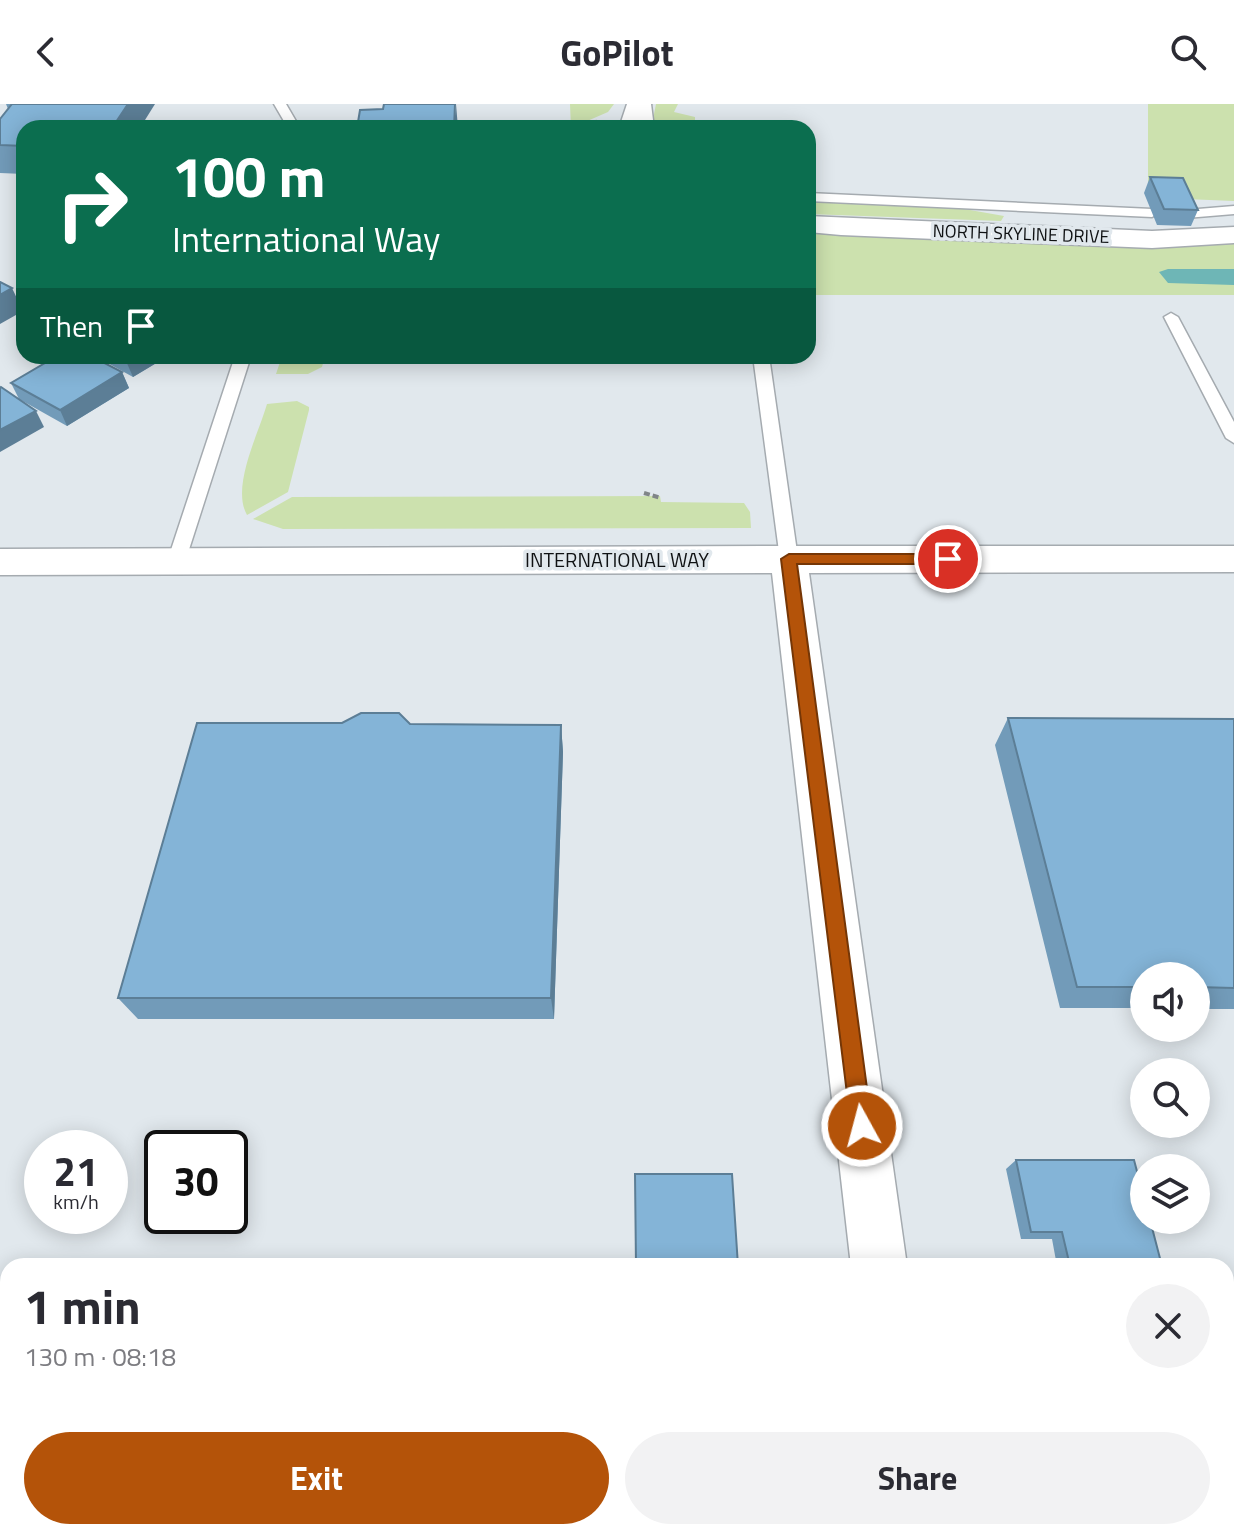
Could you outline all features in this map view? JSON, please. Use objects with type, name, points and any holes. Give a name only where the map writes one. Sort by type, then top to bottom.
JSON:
[{"type":"street","name":"NORTH SKYLINE DRIVE","points":[[816,225],[1093,237],[1210,239],[1234,235]]},
{"type":"street","points":[[789,559],[878,1258]]},
{"type":"street","name":"INTERNATIONAL WAY","points":[[0,562],[1234,559]]},
{"type":"lane","points":[[816,197],[1152,213]]},
{"type":"lane","points":[[1186,214],[1234,210]]},
{"type":"lane","points":[[1171,317],[1234,438]]},
{"type":"lane","points":[[176,562],[240,364]]},
{"type":"lane","points":[[762,364],[789,559]]},
{"type":"path","points":[[644,493],[661,498]]},
{"type":"green space","points":[[570,104],[614,104],[608,112],[590,120],[571,120]]},
{"type":"green space","points":[[656,104],[678,104],[674,112],[695,117],[695,120],[653,119]]},
{"type":"green space","points":[[1148,104],[1234,104],[1234,201],[1185,199],[1148,184]]},
{"type":"green space","points":[[816,201],[953,207],[1004,216],[1001,221],[816,214]]},
{"type":"green space","points":[[816,230],[1234,241],[1234,295],[816,295]]},
{"type":"green space","points":[[279,364],[323,364],[308,374],[276,374]]},
{"type":"green space","points":[[297,401],[309,410],[288,492],[247,515],[242,490],[244,476],[267,404]]},
{"type":"green space","points":[[660,496],[661,502],[744,503],[750,512],[751,528],[283,529],[253,519],[292,497]]},
{"type":"water","points":[[1168,269],[1234,269],[1234,285],[1168,283],[1159,272]]},
{"type":"building","points":[[12,104],[128,104],[117,120],[16,120],[16,146],[0,145],[0,119]]},
{"type":"building","points":[[384,104],[455,104],[454,120],[358,120],[360,110],[383,109]]},
{"type":"building","points":[[1150,177],[1183,178],[1198,210],[1164,209]]},
{"type":"building","points":[[0,282],[12,288],[0,295]]},
{"type":"building","points":[[43,364],[106,364],[122,372],[60,410],[11,383]]},
{"type":"building","points":[[0,388],[36,411],[0,430]]},
{"type":"building","points":[[361,713],[399,713],[410,724],[561,725],[551,998],[118,998],[197,723],[342,723]]},
{"type":"building","points":[[1008,718],[1234,719],[1234,988],[1210,987],[1210,962],[1130,962],[1130,987],[1077,987]]},
{"type":"building","points":[[1016,1160],[1130,1160],[1130,1234],[1154,1234],[1160,1258],[1068,1258],[1062,1232],[1031,1232]]},
{"type":"building","points":[[635,1174],[732,1174],[737,1258],[636,1258]]},
{"type":"route","points":[[862,1126],[789,559],[948,559]]}]
